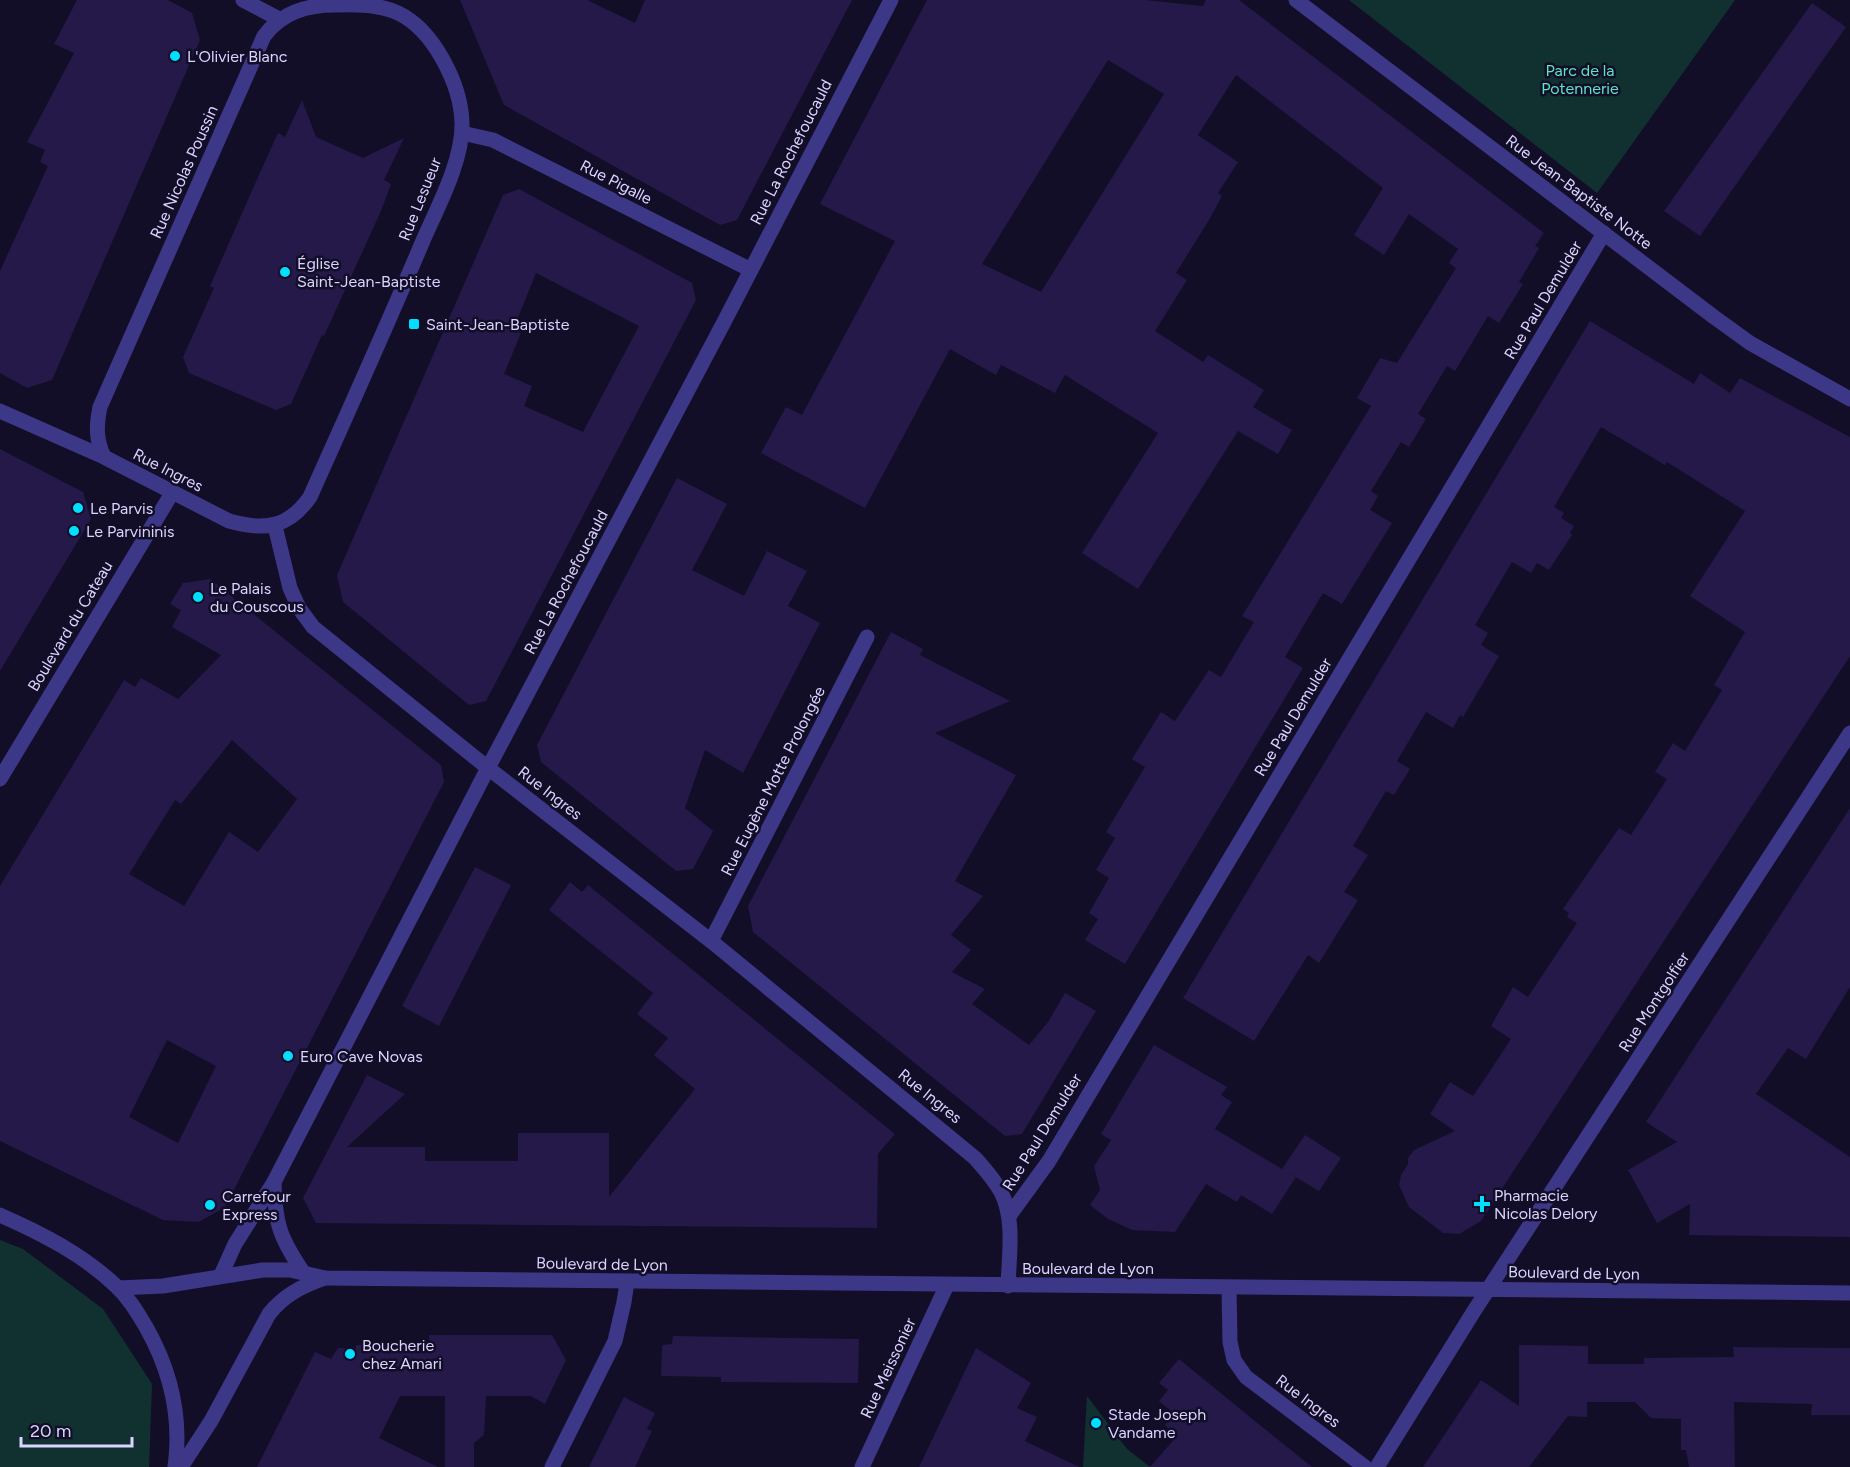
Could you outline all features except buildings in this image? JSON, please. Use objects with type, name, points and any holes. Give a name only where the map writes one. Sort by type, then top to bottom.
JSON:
[{"type":"street","points":[[243,0],[279,19],[298,10],[320,5],[400,6]]},
{"type":"street","name":"Rue La Rochefoucauld","points":[[221,1275],[235,1244],[274,1182],[488,768],[891,0]]},
{"type":"street","name":"Rue Jean-Baptiste Notte","points":[[1296,0],[1750,343],[1850,399]]},
{"type":"street","name":"Rue Lesueur","points":[[275,526],[301,510],[310,497],[457,157],[462,133],[458,99],[443,61],[426,35],[400,6]]},
{"type":"street","name":"Rue Nicolas Poussin","points":[[104,457],[98,444],[96,425],[100,407],[259,45],[270,27],[279,19]]},
{"type":"street","name":"Rue Pigalle","points":[[462,133],[493,140],[751,270]]},
{"type":"street","name":"Rue Paul Demulder","points":[[1009,1216],[1049,1161],[1604,233]]},
{"type":"street","name":"Rue Ingres","points":[[0,411],[104,457],[229,521],[246,526],[275,526],[290,588],[299,609],[313,627],[488,768],[711,941],[962,1146],[990,1174],[1002,1193],[1009,1216],[1008,1286]]},
{"type":"street","name":"Boulevard du Cateau","points":[[0,779],[172,492]]},
{"type":"street","name":"Rue Eugène Motte Prolongée","points":[[711,941],[867,638]]},
{"type":"street","name":"Rue Montgolfier","points":[[1377,1467],[1488,1290],[1850,733]]},
{"type":"street","points":[[274,1182],[277,1224],[283,1240],[303,1272]]},
{"type":"street","points":[[0,1215],[69,1251],[103,1274],[118,1288],[137,1312],[168,1372],[173,1390],[178,1448],[175,1467]]},
{"type":"street","name":"Boulevard de Lyon","points":[[118,1288],[163,1286],[263,1270],[290,1270],[325,1278],[1850,1293]]},
{"type":"street","name":"Boulevard de Lyon","points":[[181,1467],[211,1421],[269,1314],[277,1304],[295,1290],[325,1278]]},
{"type":"street","points":[[552,1467],[615,1341],[627,1282]]},
{"type":"street","name":"Rue Meissonier","points":[[862,1467],[947,1285]]},
{"type":"street","name":"Rue Ingres","points":[[1229,1288],[1230,1342],[1234,1360],[1246,1377],[1365,1467]]},
{"type":"green space","name":"Parc de la Potennerie","points":[[1349,0],[1735,0],[1597,193]]},
{"type":"green space","points":[[0,1240],[23,1249],[103,1309],[152,1384],[149,1467],[0,1467]]},
{"type":"green space","name":"Stade Joseph Vandame","points":[[1087,1396],[1127,1449],[1150,1467],[1083,1467]]},
{"type":"place","name":"L'Olivier Blanc","points":[[175,56]]},
{"type":"place","name":"Église Saint-Jean-Baptiste","points":[[285,272]]},
{"type":"place","name":"Saint-Jean-Baptiste","points":[[414,324]]},
{"type":"place","name":"Le Parvis","points":[[78,508]]},
{"type":"place","name":"Le Parvininis","points":[[74,531]]},
{"type":"place","name":"Le Palais du Couscous","points":[[198,597]]},
{"type":"place","name":"Euro Cave Novas","points":[[288,1056]]},
{"type":"place","name":"Pharmacie Nicolas Delory","points":[[1482,1204]]},
{"type":"place","name":"Carrefour Express","points":[[210,1205]]},
{"type":"place","name":"Boucherie chez Amari","points":[[350,1354]]},
{"type":"place","name":"Stade Joseph Vandame","points":[[1096,1423]]}]
